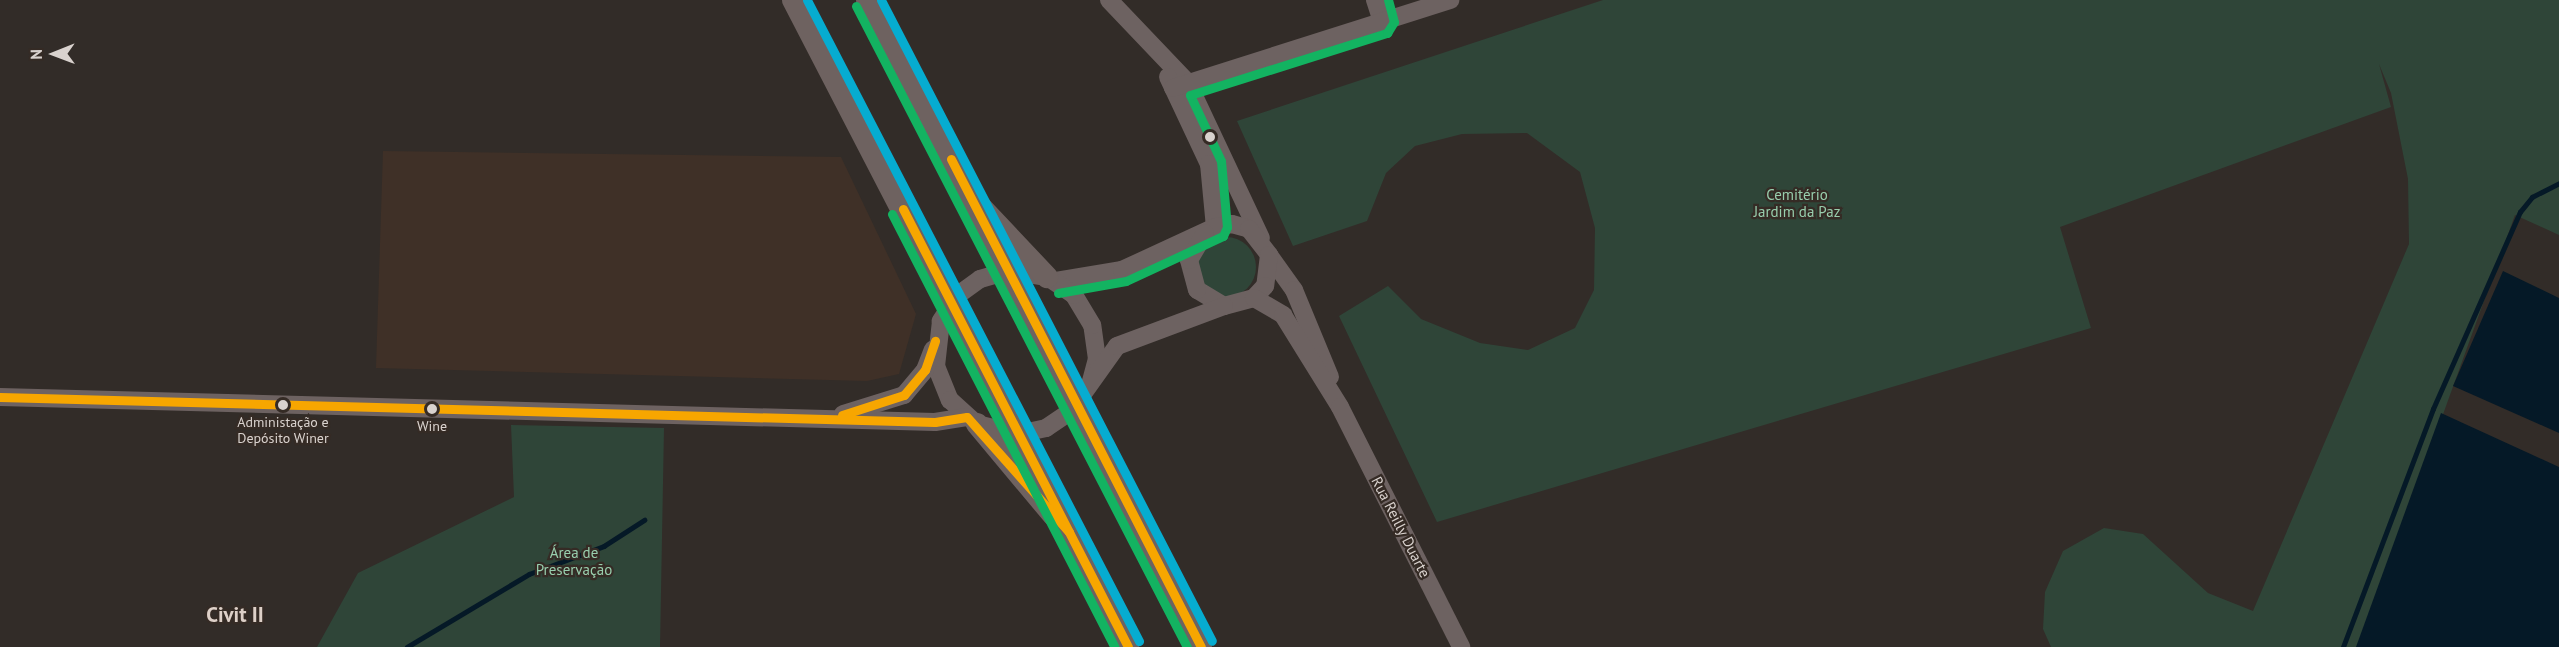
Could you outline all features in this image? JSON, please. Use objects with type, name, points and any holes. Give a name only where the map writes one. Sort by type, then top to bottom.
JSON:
[{"type":"main road","points":[[793,0],[1128,647]]},
{"type":"main road","points":[[867,0],[1201,647]]},
{"type":"main road","points":[[971,198],[1051,279]]},
{"type":"main road","points":[[972,421],[1015,476],[1069,532]]},
{"type":"street","name":"Rua Reilly Duarte","points":[[1109,0],[1151,43],[1180,85],[1266,248],[1294,290],[1340,407]]},
{"type":"street","points":[[1375,0],[1382,22]]},
{"type":"street","points":[[1180,85],[1450,0]]},
{"type":"street","name":"Rua Reilly Duarte","points":[[1180,85],[1209,164],[1210,230]]},
{"type":"street","points":[[0,397],[824,420],[972,421],[1018,434],[1046,428],[1077,405],[1109,354],[1133,337],[1254,298],[1270,271],[1266,248],[1249,229],[1210,230],[1122,270],[1051,279],[1008,271],[980,279],[951,303],[925,370],[904,395],[824,420]]},
{"type":"street","points":[[1210,230],[1192,252],[1190,276],[1209,301],[1224,306]]},
{"type":"street","points":[[1051,279],[1074,296],[1092,325],[1097,347],[1092,381]]},
{"type":"street","name":"Rua Reilly Duarte","points":[[1254,298],[1283,315],[1340,407],[1461,647]]},
{"type":"street","points":[[935,341],[943,389],[972,421]]},
{"type":"shaded area","points":[[383,151],[841,157],[916,314],[899,374],[867,381],[376,368]]},
{"type":"green space","name":"Cemitério Jardim da Paz","points":[[1603,0],[2559,0],[2559,235],[2515,215],[2359,647],[2051,647],[2043,629],[2045,592],[2063,551],[2104,528],[2143,534],[2208,593],[2253,611],[2409,244],[2408,179],[2391,93],[2379,64],[2391,107],[2060,227],[2091,328],[1437,522],[1339,316],[1388,286],[1421,319],[1480,343],[1528,350],[1575,328],[1594,290],[1595,228],[1580,172],[1527,133],[1462,134],[1415,146],[1386,173],[1367,221],[1293,246],[1237,121]]},
{"type":"green space","points":[[1226,237],[1243,242],[1251,250],[1256,267],[1251,284],[1243,292],[1226,297],[1209,292],[1201,284],[1196,267],[1201,250],[1209,242]]},
{"type":"green space","name":"Área de Preservação","points":[[511,425],[664,428],[660,647],[317,647],[358,573],[514,497]]},
{"type":"water","points":[[2503,271],[2559,298],[2559,433],[2453,386]]},
{"type":"water","points":[[2441,413],[2559,467],[2559,647],[2356,647]]},
{"type":"waterway","points":[[2343,647],[2433,409],[2520,212],[2532,197],[2559,183]]},
{"type":"waterway","points":[[407,647],[529,574],[604,546],[644,520]]},
{"type":"transit line","points":[[807,0],[1139,641]]},
{"type":"transit line","points":[[881,0],[1212,641]]},
{"type":"transit line","points":[[1058,293],[1126,281],[1223,236],[1227,227],[1221,161],[1190,95],[1387,33],[1394,22],[1388,0]]},
{"type":"transit line","points":[[856,6],[1187,647]]},
{"type":"transit line","points":[[951,159],[1201,647]]},
{"type":"transit line","points":[[903,209],[1128,647]]},
{"type":"transit line","points":[[892,214],[1115,647]]},
{"type":"transit line","points":[[842,415],[904,395],[925,370],[935,341]]},
{"type":"transit line","points":[[0,397],[935,422],[967,417],[1069,532]]},
{"type":"place","name":"Administação e Depósito Winer","points":[[283,405]]},
{"type":"place","name":"Wine","points":[[432,409]]},
{"type":"district","name":"Civit II","points":[[235,615]]}]
